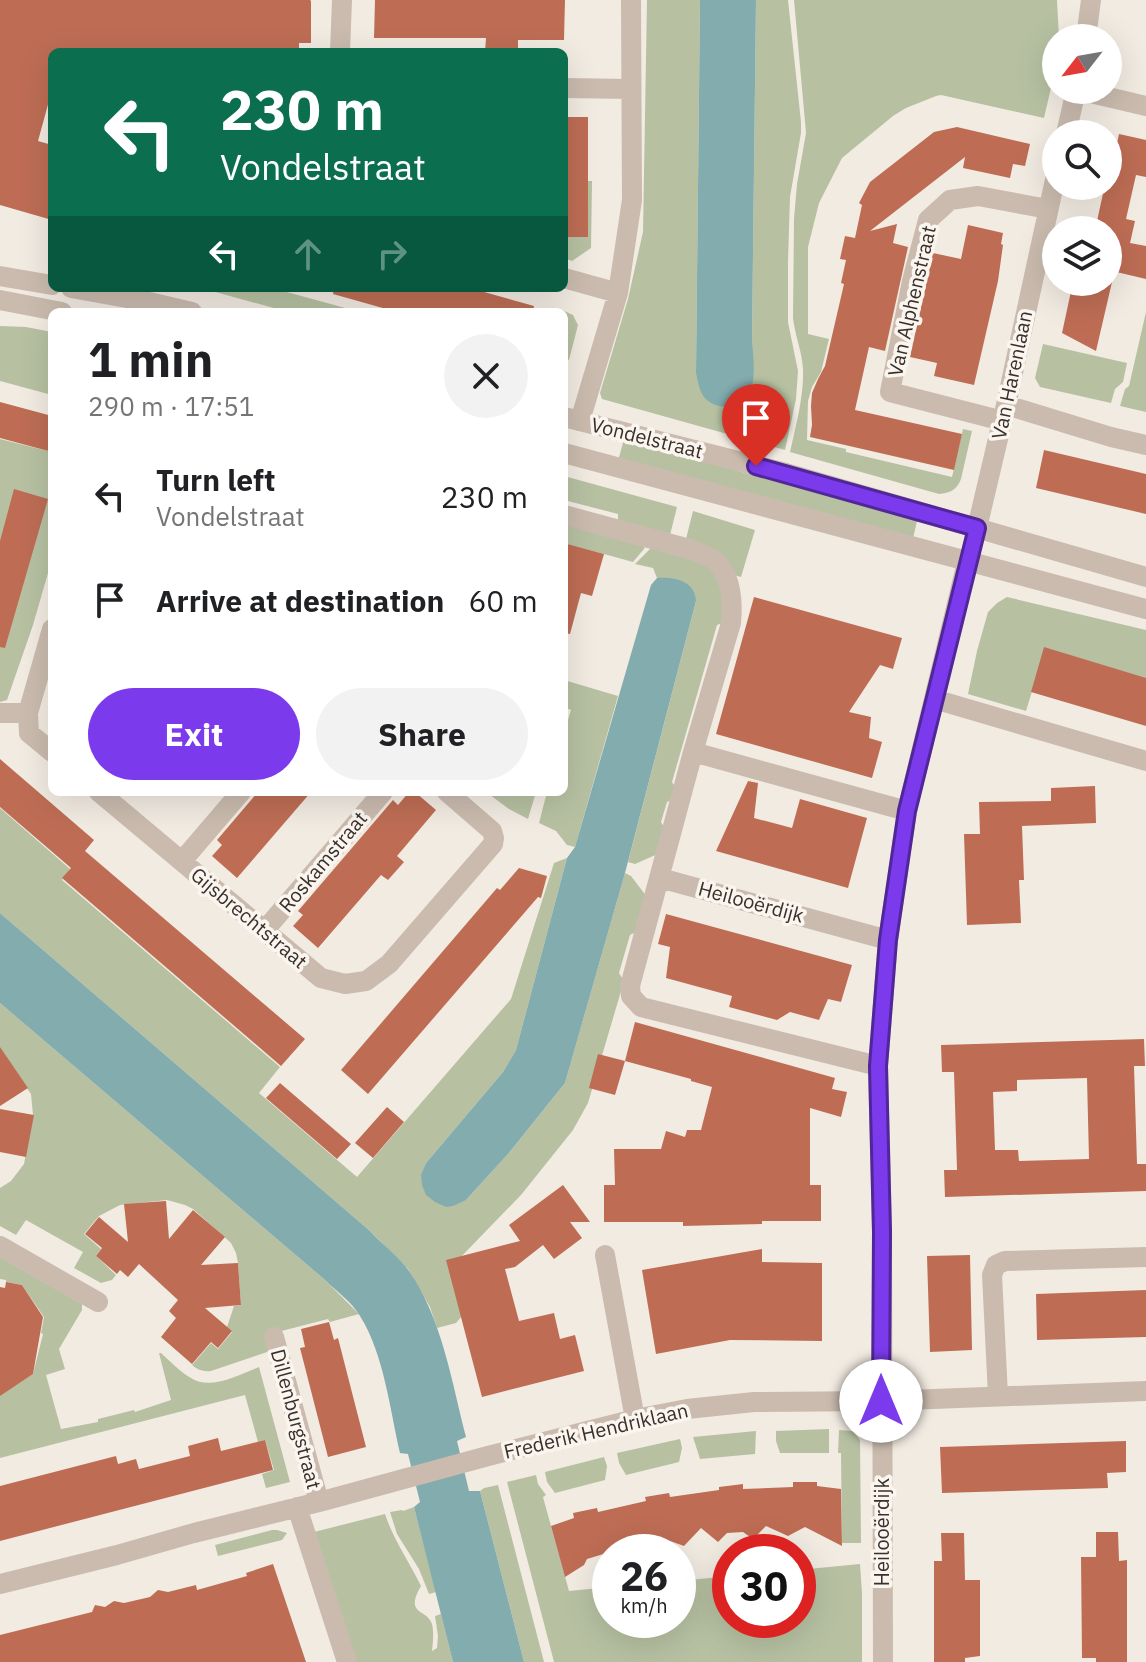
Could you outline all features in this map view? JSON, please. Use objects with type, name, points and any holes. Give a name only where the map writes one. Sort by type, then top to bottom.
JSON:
[{"type":"street","points":[[340,48],[342,0]]},
{"type":"street","points":[[568,454],[572,419],[618,293],[632,200],[631,0]]},
{"type":"street","points":[[1088,24],[1091,0]]},
{"type":"street","points":[[568,88],[631,89]]},
{"type":"street","points":[[1122,100],[1146,106]]},
{"type":"street","name":"Van Alphenstraat","points":[[1005,413],[890,392],[912,281],[928,220],[950,200],[978,196],[1048,209]]},
{"type":"street","name":"Van Harenlaan","points":[[967,562],[1005,413],[1050,200]]},
{"type":"street","points":[[0,276],[48,284]]},
{"type":"street","points":[[568,279],[618,293]]},
{"type":"street","points":[[95,292],[176,308]]},
{"type":"street","points":[[0,300],[48,309]]},
{"type":"street","points":[[1005,413],[1146,445]]},
{"type":"street","name":"Vondelstraat","points":[[572,419],[786,473],[1146,577]]},
{"type":"street","name":"Vondelstraat","points":[[568,454],[1146,609]]},
{"type":"street","points":[[568,516],[693,550],[713,559],[726,577],[733,601],[731,623],[630,986],[631,996],[641,1007],[878,1066]]},
{"type":"street","name":"Heilooërdijk","points":[[883,1662],[882,1232],[878,1066],[888,940],[907,811],[967,562]]},
{"type":"street","points":[[48,645],[28,713],[29,733],[48,749]]},
{"type":"street","points":[[934,699],[1146,761]]},
{"type":"street","points":[[0,713],[28,713]]},
{"type":"street","points":[[693,752],[907,811]]},
{"type":"street","name":"Gijsbrechtstraat","points":[[105,796],[321,978],[345,984],[366,981],[389,964],[493,844],[492,831],[452,796]]},
{"type":"street","points":[[182,861],[238,796]]},
{"type":"street","name":"Roskamstraat","points":[[264,931],[380,796]]},
{"type":"street","name":"Heilooërdijk","points":[[660,878],[888,940]]},
{"type":"street","points":[[0,1246],[98,1302]]},
{"type":"street","points":[[605,1255],[635,1419]]},
{"type":"street","points":[[998,1396],[992,1275],[996,1265],[1005,1261],[1146,1257]]},
{"type":"street","name":"Dillenburgstraat","points":[[274,1337],[319,1502]]},
{"type":"street","name":"Frederik Hendriklaan","points":[[319,1502],[478,1458],[687,1409],[754,1402],[881,1401],[1146,1391]]},
{"type":"street","points":[[0,1584],[319,1502]]},
{"type":"street","points":[[297,1507],[347,1662]]},
{"type":"green space","points":[[647,0],[700,0],[696,373],[724,407],[742,402],[753,372],[756,0],[788,0],[801,133],[790,197],[788,262],[788,322],[798,371],[796,399],[785,450],[602,399],[600,393],[628,299],[643,232]]},
{"type":"green space","points":[[794,0],[1057,0],[1058,24],[1042,24],[1042,104],[1047,104],[1044,118],[941,95],[906,108],[842,158],[819,203],[808,247],[808,334],[829,339],[821,372],[808,401],[807,440],[952,477],[963,429],[972,431],[961,479],[947,493],[939,494],[790,452],[803,379],[793,318],[794,219],[806,133]]},
{"type":"green space","points":[[588,181],[592,181],[591,248],[572,261],[568,260],[568,237],[588,237]]},
{"type":"green space","points":[[216,292],[287,292],[345,308],[274,308]]},
{"type":"green space","points":[[1146,312],[1146,412],[1120,406],[1125,389],[1129,386]]},
{"type":"green space","points":[[568,313],[573,315],[578,325],[569,360]]},
{"type":"green space","points":[[0,326],[48,331],[48,394],[0,381]]},
{"type":"green space","points":[[1043,344],[1127,363],[1123,382],[1115,389],[1111,403],[1040,387],[1035,378]]},
{"type":"green space","points":[[0,439],[48,451],[48,573],[7,700],[0,702]]},
{"type":"green space","points":[[624,439],[917,521],[912,543],[618,461]]},
{"type":"green space","points":[[568,477],[677,507],[670,535],[618,521],[618,514],[568,501]]},
{"type":"green space","points":[[693,511],[755,530],[741,577],[730,574],[686,539]]},
{"type":"green space","points":[[568,525],[645,546],[633,562],[568,544]]},
{"type":"green space","points":[[651,548],[691,556],[715,572],[725,589],[725,622],[717,625],[672,782],[677,790],[675,799],[667,802],[661,822],[666,831],[660,853],[635,864],[628,862],[696,601],[666,578],[657,578],[653,568],[635,564]]},
{"type":"green space","points":[[1007,597],[1146,630],[1146,679],[1045,649],[1026,711],[968,694],[988,612]]},
{"type":"green space","points":[[568,681],[618,696],[575,847],[567,845],[556,831],[539,823],[546,796],[568,796],[568,720],[571,710],[568,709]]},
{"type":"green space","points":[[491,796],[535,796],[528,819]]},
{"type":"green space","points":[[0,808],[70,869],[62,880],[280,1067],[259,1093],[357,1177],[511,999],[554,863],[567,858],[516,1050],[503,1072],[426,1163],[421,1174],[466,1200],[565,1083],[625,873],[631,876],[647,897],[638,931],[630,935],[619,973],[624,981],[588,1103],[573,1130],[521,1195],[455,1263],[462,1316],[456,1323],[437,1328],[430,1307],[408,1269],[370,1231],[0,913]]},
{"type":"green space","points":[[0,1003],[325,1280],[359,1314],[266,1335],[270,1351],[203,1371],[192,1365],[211,1343],[218,1349],[232,1332],[227,1327],[234,1306],[241,1305],[238,1263],[231,1243],[193,1209],[167,1200],[120,1205],[99,1216],[84,1234],[101,1249],[96,1256],[116,1275],[112,1280],[101,1283],[74,1268],[83,1252],[26,1220],[16,1235],[0,1226],[0,1188],[11,1181],[24,1164],[33,1115],[31,1094],[0,1050]]},
{"type":"green space","points":[[0,1257],[82,1304],[82,1310],[59,1349],[65,1369],[46,1375],[61,1429],[98,1422],[98,1419],[135,1412],[171,1400],[159,1353],[199,1382],[225,1380],[259,1367],[290,1482],[266,1488],[262,1474],[274,1470],[265,1440],[258,1442],[245,1395],[0,1458],[0,1395],[33,1374],[44,1317],[22,1285],[0,1279]]},
{"type":"green space","points":[[829,1429],[829,1453],[780,1453],[776,1431]]},
{"type":"green space","points":[[839,1430],[853,1431],[860,1440],[861,1543],[842,1543]]},
{"type":"green space","points":[[756,1431],[755,1454],[700,1459],[693,1437]]},
{"type":"green space","points":[[680,1439],[679,1462],[626,1475],[619,1463],[617,1453]]},
{"type":"green space","points":[[604,1457],[607,1466],[605,1480],[555,1493],[547,1482],[545,1472]]},
{"type":"green space","points":[[536,1475],[546,1495],[543,1497],[569,1591],[592,1589],[592,1638],[696,1638],[696,1579],[712,1578],[712,1638],[816,1638],[816,1568],[860,1564],[862,1662],[554,1662],[507,1482]]},
{"type":"green space","points":[[498,1485],[544,1662],[524,1662],[480,1491]]},
{"type":"green space","points":[[414,1507],[436,1592],[429,1594],[419,1569],[397,1534],[390,1512]]},
{"type":"green space","points":[[385,1514],[421,1586],[415,1602],[418,1610],[432,1624],[432,1651],[437,1648],[435,1616],[441,1614],[453,1662],[356,1662],[314,1532]]},
{"type":"green space","points":[[272,1530],[287,1533],[282,1540],[218,1556],[215,1545]]},
{"type":"water","points":[[700,0],[756,0],[754,364],[751,390],[742,401],[729,406],[715,405],[704,397],[696,373]]},
{"type":"water","points":[[657,578],[683,582],[692,589],[696,601],[625,873],[565,1083],[466,1200],[446,1207],[426,1195],[421,1174],[426,1163],[503,1072],[516,1050],[567,858],[575,847],[651,585]]},
{"type":"water","points":[[0,913],[370,1231],[409,1271],[430,1309],[445,1351],[466,1437],[457,1441],[469,1491],[480,1491],[524,1662],[453,1662],[414,1507],[420,1502],[408,1454],[400,1453],[381,1365],[357,1311],[325,1280],[0,1003]]},
{"type":"building","points":[[0,0],[311,1],[311,43],[299,43],[299,48],[48,48],[48,105],[38,141],[48,144],[48,219],[0,205]]},
{"type":"building","points":[[375,0],[565,0],[564,40],[518,40],[518,48],[485,48],[486,38],[374,38]]},
{"type":"building","points":[[568,117],[588,117],[588,237],[568,237]]},
{"type":"building","points":[[957,127],[1030,144],[1025,166],[1013,164],[1010,178],[963,168],[965,157],[870,231],[897,224],[893,243],[908,247],[885,351],[869,347],[855,410],[962,434],[954,470],[810,437],[812,393],[825,366],[844,284],[841,283],[846,260],[840,259],[845,236],[855,238],[862,205],[859,203],[870,182],[934,132]]},
{"type":"building","points":[[1122,135],[1146,140],[1146,177],[1136,175],[1126,219],[1135,221],[1130,243],[1146,246],[1146,279],[1122,273],[1122,216],[1098,216],[1102,200],[1122,200]]},
{"type":"building","points":[[968,225],[1003,233],[998,281],[974,385],[934,376],[937,363],[910,357],[933,253],[961,259]]},
{"type":"building","points":[[484,292],[534,306],[383,308],[333,294]]},
{"type":"building","points":[[1070,296],[1109,296],[1096,351],[1062,333]]},
{"type":"building","points":[[0,402],[48,415],[48,451],[0,438]]},
{"type":"building","points":[[1044,450],[1146,474],[1146,514],[1036,488]]},
{"type":"building","points":[[14,489],[48,499],[5,648],[0,647],[0,541]]},
{"type":"building","points":[[568,544],[604,554],[592,596],[581,593],[570,634]]},
{"type":"building","points":[[754,597],[902,638],[893,669],[880,665],[849,712],[871,717],[869,738],[882,742],[872,778],[716,734]]},
{"type":"building","points":[[1044,647],[1146,678],[1146,726],[1031,692]]},
{"type":"building","points":[[0,759],[94,840],[85,851],[305,1039],[281,1066],[62,878],[71,868],[0,807]]},
{"type":"building","points":[[748,781],[758,783],[754,818],[792,828],[800,799],[867,818],[848,888],[716,851]]},
{"type":"building","points":[[1095,786],[1096,823],[1022,826],[1024,880],[1019,880],[1021,923],[967,925],[964,834],[980,834],[979,802],[1051,801],[1051,788]]},
{"type":"building","points":[[255,796],[308,796],[237,878],[212,856],[222,845],[217,840]]},
{"type":"building","points":[[406,796],[420,796],[436,810],[397,856],[404,862],[388,880],[381,875],[318,948],[293,926],[303,915],[298,911],[393,800],[398,805]]},
{"type":"building","points":[[519,868],[547,876],[541,898],[538,897],[368,1094],[341,1070],[497,888],[500,890]]},
{"type":"building","points":[[666,914],[852,965],[841,1002],[828,999],[819,1020],[790,1012],[777,1020],[729,1007],[732,996],[666,978],[670,947],[658,944]]},
{"type":"building","points":[[635,1022],[835,1078],[832,1089],[847,1092],[841,1117],[810,1108],[810,1185],[821,1185],[821,1221],[683,1226],[683,1222],[604,1222],[604,1185],[615,1185],[614,1149],[661,1149],[666,1131],[685,1137],[687,1130],[701,1130],[712,1087],[625,1061]]},
{"type":"building","points":[[1144,1039],[1145,1066],[1134,1066],[1137,1164],[1146,1164],[1146,1191],[945,1197],[944,1170],[957,1170],[954,1072],[942,1072],[941,1045]],"holes":[[[1087,1078],[1089,1159],[1019,1161],[1018,1150],[995,1150],[993,1092],[1017,1091],[1017,1080]]]},
{"type":"building","points":[[0,1047],[28,1088],[0,1106]]},
{"type":"building","points":[[598,1054],[625,1061],[615,1095],[589,1088]]},
{"type":"building","points":[[280,1083],[351,1144],[337,1159],[266,1098]]},
{"type":"building","points":[[387,1107],[404,1122],[373,1158],[355,1143]]},
{"type":"building","points":[[0,1109],[34,1115],[26,1157],[0,1152]]},
{"type":"building","points":[[563,1185],[590,1222],[570,1222],[582,1238],[554,1259],[543,1245],[515,1267],[505,1269],[519,1321],[554,1313],[560,1339],[575,1335],[584,1371],[482,1397],[446,1260],[520,1241],[509,1225]]},
{"type":"building","points":[[166,1201],[169,1239],[193,1210],[225,1237],[201,1265],[238,1263],[241,1305],[205,1308],[232,1331],[218,1348],[211,1342],[192,1364],[161,1337],[176,1318],[169,1311],[178,1300],[139,1264],[128,1277],[120,1270],[117,1274],[96,1256],[102,1248],[85,1234],[99,1217],[128,1242],[124,1204]]},
{"type":"building","points":[[762,1249],[762,1262],[822,1263],[822,1341],[730,1340],[656,1354],[642,1270]]},
{"type":"building","points":[[970,1255],[972,1350],[930,1352],[927,1256]]},
{"type":"building","points":[[6,1282],[22,1285],[43,1317],[33,1374],[0,1396],[0,1287],[5,1288]]},
{"type":"building","points":[[1146,1290],[1146,1337],[1037,1340],[1036,1294]]},
{"type":"building","points":[[329,1322],[334,1340],[338,1338],[366,1447],[328,1457],[300,1348],[305,1347],[301,1329]]},
{"type":"building","points":[[218,1438],[221,1451],[265,1440],[273,1470],[0,1541],[0,1486],[116,1456],[118,1464],[136,1459],[139,1469],[190,1456],[188,1446]]},
{"type":"building","points":[[1126,1441],[1126,1472],[1107,1473],[1108,1488],[942,1493],[940,1447]]},
{"type":"building","points":[[793,1482],[817,1482],[817,1486],[841,1489],[842,1546],[805,1527],[792,1534],[784,1534],[766,1526],[758,1534],[727,1533],[712,1534],[712,1537],[701,1528],[695,1534],[592,1534],[592,1557],[565,1577],[551,1526],[574,1518],[573,1513],[597,1508],[598,1512],[669,1493],[670,1497],[743,1484],[743,1489],[793,1487]]},
{"type":"building","points":[[1096,1532],[1118,1532],[1119,1561],[1127,1560],[1127,1662],[1096,1662],[1096,1658],[1082,1658],[1081,1557],[1096,1557]]},
{"type":"building","points":[[941,1533],[964,1533],[965,1580],[980,1580],[980,1656],[965,1658],[965,1662],[934,1662],[934,1561],[942,1561]]},
{"type":"building","points":[[273,1564],[306,1662],[0,1662],[0,1635],[92,1612],[95,1605],[105,1607],[114,1601],[124,1603],[150,1597],[158,1590],[168,1592],[196,1585],[197,1590],[247,1576],[246,1573]]},
{"type":"route","points":[[756,466],[977,528],[907,811],[888,940],[878,1066],[882,1232],[881,1401]]}]
